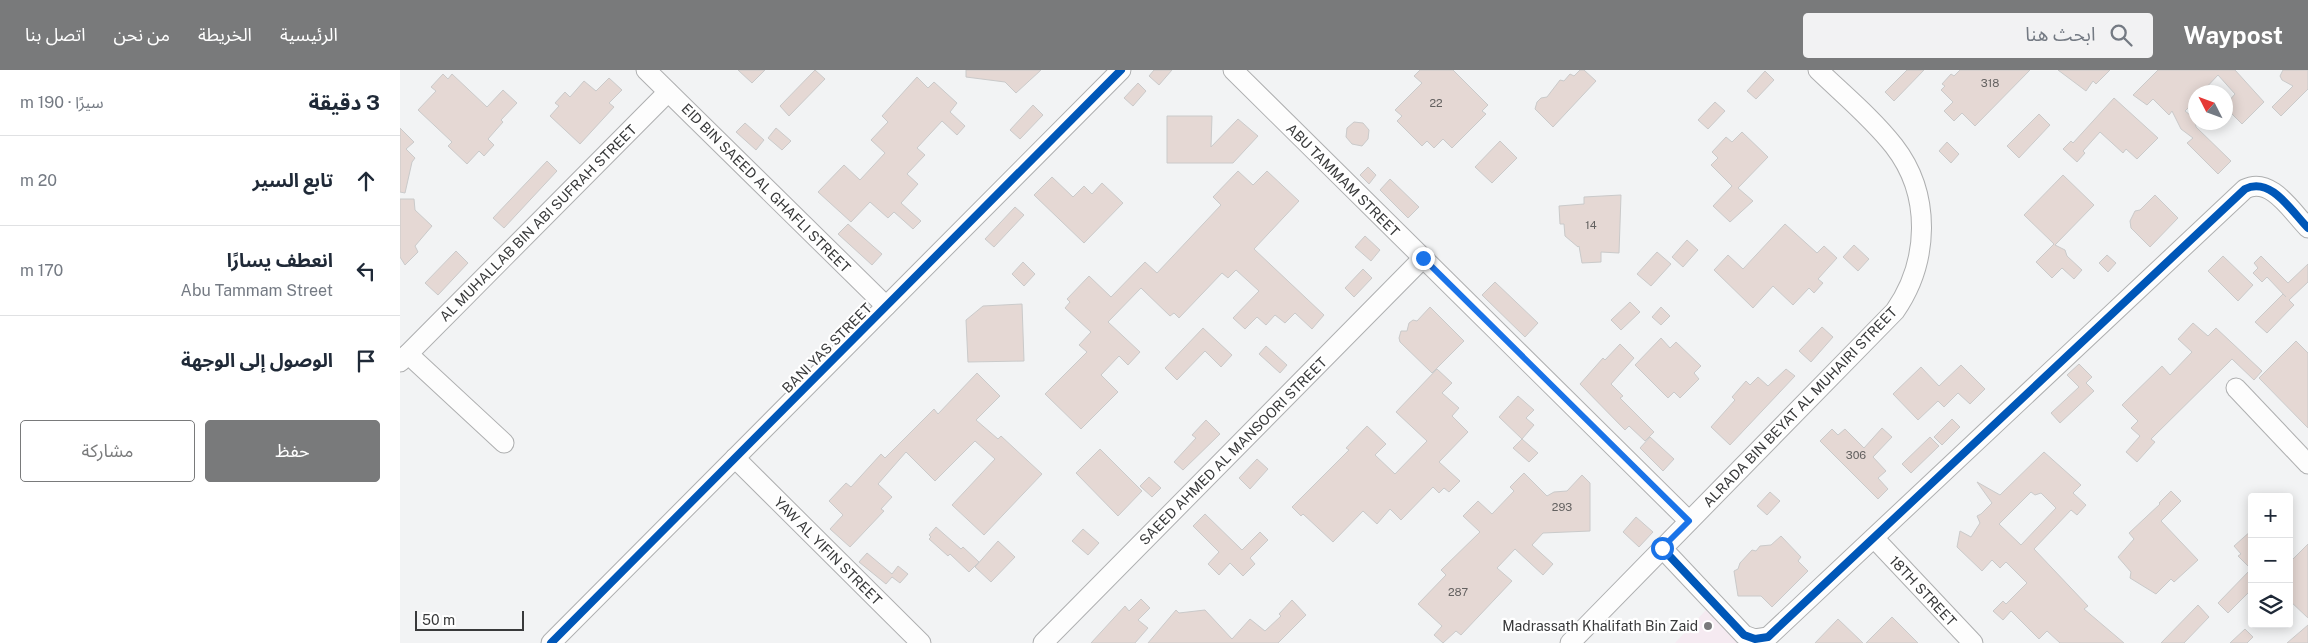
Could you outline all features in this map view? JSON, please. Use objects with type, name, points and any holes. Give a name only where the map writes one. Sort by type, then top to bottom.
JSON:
[{"type":"street","name":"EID BIN SAEED AL GHAFLI STREET","points":[[646,70],[886,306]]},
{"type":"street","name":"BANI YAS STREET","points":[[552,643],[1120,70]]},
{"type":"street","name":"ABU TAMMAM STREET","points":[[1232,70],[1689,521]]},
{"type":"street","name":"ALRADA BIN BEYAT AL MUHAIRI STREET","points":[[1570,643],[1895,311],[1904,297],[1918,265],[1922,239],[1921,212],[1912,179],[1905,163],[1884,135],[1818,70]]},
{"type":"street","name":"AL MUHALLAB BIN ABI SUFRAH STREET","points":[[504,443],[404,358],[668,92]]},
{"type":"street","points":[[1662,548],[1744,635],[1755,639],[1762,639],[1773,633],[2240,193],[2250,186],[2268,188],[2308,228]]},
{"type":"street","name":"SAEED AHMED AL MANSOORI STREET","points":[[1043,643],[1423,258]]},
{"type":"street","points":[[2236,388],[2308,464]]},
{"type":"street","name":"YAW AL YIFIN STREET","points":[[735,458],[921,643]]},
{"type":"street","name":"18TH STREET","points":[[1874,538],[1972,643]]},
{"type":"shaded area","name":"Madrassath Khalifath Bin Zaid","points":[[1707,609],[1743,643],[1675,643]]},
{"type":"building","points":[[738,70],[765,70],[752,83]]},
{"type":"building","points":[[815,70],[825,79],[789,116],[780,106]]},
{"type":"building","points":[[966,70],[1041,70],[1016,93],[1005,82],[966,77]]},
{"type":"building","points":[[1154,70],[1172,70],[1159,85],[1149,76]]},
{"type":"building","points":[[1420,70],[1453,70],[1488,105],[1482,111],[1486,114],[1452,148],[1443,139],[1434,148],[1427,141],[1422,146],[1397,121],[1402,116],[1395,110],[1422,83],[1414,76]]},
{"type":"building","points":[[1580,70],[1584,70],[1596,81],[1553,127],[1535,109],[1537,102],[1541,98],[1547,97],[1560,80],[1564,81],[1570,74],[1574,76]]},
{"type":"building","points":[[1907,70],[1924,70],[1894,101],[1885,92]]},
{"type":"building","points":[[1960,70],[2030,70],[1975,126],[1962,113],[1954,121],[1944,111],[1953,102],[1941,90],[1945,86],[1942,84],[1951,74],[1954,76]]},
{"type":"building","points":[[2058,70],[2110,70],[2096,84],[2093,81],[2086,91]]},
{"type":"building","points":[[2158,70],[2235,70],[2264,102],[2242,124],[2233,115],[2233,96],[2235,94],[2233,85],[2227,85],[2218,75],[2209,85],[2188,85],[2188,108],[2185,111],[2188,113],[2188,130],[2199,130],[2231,161],[2218,174],[2187,143],[2193,138],[2181,129],[2172,111],[2169,115],[2153,99],[2147,105],[2133,95]]},
{"type":"building","points":[[2283,70],[2308,70],[2308,89],[2281,116],[2272,107],[2293,86],[2282,80],[2280,76]]},
{"type":"building","points":[[1765,71],[1774,80],[1756,99],[1747,91]]},
{"type":"building","points":[[443,74],[448,79],[452,74],[487,107],[503,90],[517,103],[501,120],[503,122],[488,139],[494,145],[484,156],[479,151],[467,164],[448,146],[452,142],[418,110],[436,91],[431,87]]},
{"type":"building","points":[[917,77],[928,88],[934,82],[957,103],[950,112],[965,126],[957,135],[942,121],[917,148],[925,155],[907,174],[918,184],[901,203],[921,221],[913,229],[894,212],[888,218],[870,202],[851,222],[818,192],[844,165],[860,180],[885,153],[871,140],[888,122],[882,116]]},
{"type":"building","points":[[609,78],[622,90],[609,103],[614,107],[580,144],[550,116],[559,106],[555,103],[565,92],[570,97],[584,81],[596,91]]},
{"type":"building","points":[[1138,83],[1146,91],[1133,106],[1124,98]]},
{"type":"building","points":[[2114,98],[2158,138],[2137,159],[2126,149],[2123,153],[2100,132],[2083,151],[2085,153],[2077,162],[2063,149],[2071,141],[2073,143]]},
{"type":"building","points":[[1715,102],[1725,111],[1708,129],[1698,120]]},
{"type":"building","points":[[1033,105],[1043,115],[1020,139],[1010,130]]},
{"type":"building","points":[[2039,114],[2050,125],[2019,158],[2007,146]]},
{"type":"building","points":[[1167,116],[1212,116],[1211,147],[1238,119],[1258,136],[1233,163],[1167,163]]},
{"type":"building","points":[[1354,122],[1363,123],[1369,130],[1368,139],[1362,146],[1352,144],[1346,137],[1347,128]]},
{"type":"building","points":[[745,123],[764,140],[756,150],[736,132]]},
{"type":"building","points":[[400,128],[414,142],[406,149],[415,158],[412,162],[405,193],[400,192]]},
{"type":"building","points":[[776,128],[791,141],[782,150],[768,138]]},
{"type":"building","points":[[1742,132],[1768,157],[1738,188],[1753,201],[1730,222],[1713,206],[1732,186],[1711,165],[1718,158],[1712,152],[1726,137],[1732,142]]},
{"type":"building","points":[[1500,141],[1517,158],[1492,183],[1475,167]]},
{"type":"building","points":[[1947,142],[1959,154],[1951,163],[1939,151]]},
{"type":"building","points":[[547,161],[557,171],[504,228],[493,218]]},
{"type":"building","points":[[1368,167],[1376,175],[1369,184],[1360,175]]},
{"type":"building","points":[[1238,171],[1253,185],[1267,171],[1299,201],[1254,249],[1324,315],[1312,329],[1295,313],[1285,323],[1275,315],[1266,325],[1257,317],[1245,329],[1233,318],[1259,291],[1236,270],[1228,278],[1222,273],[1179,318],[1174,313],[1170,316],[1141,288],[1108,322],[1140,352],[1128,365],[1119,356],[1101,375],[1118,392],[1081,429],[1045,394],[1087,352],[1079,345],[1091,332],[1065,308],[1070,302],[1067,299],[1089,276],[1111,297],[1145,262],[1157,273],[1221,205],[1213,197]]},
{"type":"building","points":[[2063,175],[2094,205],[2055,245],[2065,250],[2067,256],[2082,270],[2074,279],[2062,268],[2052,278],[2036,262],[2054,244],[2024,215]]},
{"type":"building","points":[[1052,177],[1073,197],[1084,186],[1092,194],[1102,183],[1123,203],[1084,243],[1034,195]]},
{"type":"building","points":[[1390,179],[1419,207],[1408,218],[1380,190]]},
{"type":"building","points":[[1621,195],[1619,253],[1601,252],[1601,262],[1582,263],[1579,246],[1565,236],[1564,224],[1560,224],[1559,206],[1584,204],[1584,197]]},
{"type":"building","points":[[2155,195],[2178,218],[2150,247],[2131,228],[2130,221],[2135,211],[2140,210]]},
{"type":"building","points":[[400,199],[414,199],[415,210],[432,226],[415,246],[418,252],[405,265],[400,257]]},
{"type":"building","points":[[1015,207],[1024,215],[994,247],[985,239]]},
{"type":"building","points":[[848,224],[882,254],[872,265],[838,234]]},
{"type":"building","points":[[1785,224],[1817,253],[1824,246],[1837,258],[1818,279],[1823,283],[1814,293],[1809,288],[1793,305],[1773,286],[1753,308],[1714,270],[1728,255],[1743,269]]},
{"type":"building","points":[[1365,236],[1380,250],[1371,261],[1355,247]]},
{"type":"building","points":[[1687,240],[1698,250],[1683,267],[1672,257]]},
{"type":"building","points":[[1854,245],[1869,259],[1858,271],[1843,257]]},
{"type":"building","points":[[456,251],[468,263],[438,295],[425,283]]},
{"type":"building","points":[[1657,252],[1671,264],[1651,286],[1637,274]]},
{"type":"building","points":[[2107,255],[2116,263],[2108,272],[2099,263]]},
{"type":"building","points":[[2223,256],[2253,285],[2238,301],[2208,271]]},
{"type":"building","points":[[2261,256],[2288,283],[2308,264],[2308,282],[2289,300],[2294,305],[2267,333],[2255,322],[2283,294],[2286,297],[2267,277],[2262,282],[2253,273],[2258,268],[2254,263]]},
{"type":"building","points":[[1023,262],[1035,274],[1024,286],[1012,274]]},
{"type":"building","points":[[1363,269],[1372,278],[1354,297],[1345,288]]},
{"type":"building","points":[[1495,282],[1538,323],[1525,337],[1482,295]]},
{"type":"building","points":[[1630,302],[1640,312],[1621,330],[1611,320]]},
{"type":"building","points":[[1022,304],[1024,361],[968,362],[966,320],[983,306]]},
{"type":"building","points":[[1430,307],[1464,341],[1432,373],[1400,342],[1399,338],[1401,331],[1407,331],[1409,323],[1413,320],[1417,321]]},
{"type":"building","points":[[1661,307],[1670,316],[1661,325],[1652,317]]},
{"type":"building","points":[[2193,323],[2208,336],[2216,328],[2262,371],[2254,380],[2232,359],[2151,439],[2155,442],[2137,462],[2126,452],[2140,436],[2131,428],[2138,421],[2122,405],[2162,366],[2170,375],[2192,352],[2178,339]]},
{"type":"building","points":[[1822,327],[1833,337],[1811,362],[1799,351]]},
{"type":"building","points":[[1203,328],[1232,355],[1221,367],[1205,351],[1177,380],[1165,368]]},
{"type":"building","points":[[1661,338],[1670,348],[1676,342],[1701,366],[1694,373],[1699,379],[1680,398],[1674,392],[1668,398],[1635,365]]},
{"type":"building","points":[[2296,341],[2308,353],[2308,428],[2259,378]]},
{"type":"building","points":[[1620,344],[1634,358],[1611,384],[1623,396],[1620,398],[1654,432],[1645,441],[1629,426],[1625,430],[1580,384],[1603,358],[1605,360]]},
{"type":"building","points":[[1266,346],[1287,365],[1280,373],[1259,354]]},
{"type":"building","points":[[2079,364],[2092,377],[2086,383],[2094,391],[2060,423],[2051,413],[2079,387],[2067,375]]},
{"type":"building","points":[[1961,365],[1985,389],[1970,404],[1958,393],[1944,407],[1938,401],[1918,420],[1893,394],[1921,367],[1939,386]]},
{"type":"building","points":[[1437,369],[1452,383],[1442,393],[1459,408],[1452,416],[1468,432],[1439,462],[1460,481],[1449,492],[1444,488],[1439,493],[1433,487],[1401,520],[1390,509],[1377,524],[1363,511],[1333,542],[1303,514],[1301,516],[1292,507],[1349,450],[1346,448],[1367,426],[1386,444],[1375,455],[1395,474],[1427,441],[1396,412]]},
{"type":"building","points":[[1786,369],[1795,376],[1730,445],[1711,427],[1735,400],[1732,397],[1746,381],[1750,385],[1758,377],[1768,386]]},
{"type":"building","points":[[977,373],[1000,396],[976,420],[998,439],[1001,436],[1042,474],[984,535],[952,505],[995,459],[975,441],[935,481],[906,452],[878,484],[892,497],[881,509],[884,511],[850,547],[830,529],[843,515],[829,501],[846,483],[851,487],[881,454],[885,458],[934,409],[938,414]]},
{"type":"building","points":[[1518,396],[1534,410],[1526,418],[1534,425],[1522,439],[1499,417]]},
{"type":"building","points":[[1952,419],[1960,427],[1942,445],[1934,437]]},
{"type":"building","points":[[1206,420],[1220,434],[1183,470],[1174,462],[1196,438],[1192,435]]},
{"type":"building","points":[[1882,428],[1892,437],[1873,457],[1886,471],[1878,478],[1888,489],[1878,499],[1820,441],[1832,429],[1838,435],[1845,429],[1864,448]]},
{"type":"building","points":[[1650,437],[1674,459],[1663,471],[1640,448]]},
{"type":"building","points":[[1930,437],[1939,446],[1911,473],[1902,464]]},
{"type":"building","points":[[1522,439],[1538,453],[1529,462],[1513,448]]},
{"type":"building","points":[[1100,449],[1142,491],[1118,516],[1076,473]]},
{"type":"building","points":[[2044,452],[2081,485],[2073,493],[2086,505],[2077,515],[2071,510],[2034,549],[2088,606],[2084,609],[2124,643],[2060,643],[2047,631],[2039,639],[2011,611],[2003,620],[1993,611],[2003,601],[2006,604],[2027,583],[2006,562],[2000,568],[1992,560],[1982,571],[1957,547],[1960,531],[1971,537],[1980,523],[1977,516],[1992,503],[1977,482],[2000,495]],"holes":[[[2031,492],[2035,495],[2041,493],[2056,508],[2021,545],[1999,524]]]},
{"type":"building","points":[[1257,459],[1268,469],[1250,489],[1239,478]]},
{"type":"building","points":[[1524,473],[1547,496],[1554,492],[1567,491],[1582,475],[1590,483],[1590,531],[1543,533],[1532,545],[1553,564],[1543,575],[1515,549],[1497,568],[1512,581],[1461,635],[1456,631],[1443,643],[1434,635],[1442,626],[1418,604],[1446,575],[1441,570],[1480,532],[1463,516],[1478,501],[1492,514],[1514,491],[1510,487]]},
{"type":"building","points":[[1149,477],[1161,488],[1152,497],[1140,486]]},
{"type":"building","points":[[2171,491],[2181,501],[2161,521],[2198,560],[2174,582],[2171,579],[2156,594],[2130,578],[2131,572],[2118,557],[2134,539],[2129,533]]},
{"type":"building","points":[[1770,492],[1780,501],[1767,515],[1757,506]]},
{"type":"building","points":[[1205,514],[1242,550],[1260,532],[1268,540],[1250,558],[1255,564],[1243,576],[1230,563],[1219,575],[1208,564],[1219,552],[1193,526]]},
{"type":"building","points":[[1636,517],[1653,532],[1639,547],[1623,532]]},
{"type":"building","points":[[936,527],[961,549],[963,547],[979,562],[969,572],[950,554],[948,556],[929,539],[931,537],[929,535]]},
{"type":"building","points":[[1083,529],[1099,543],[1088,555],[1072,541]]},
{"type":"building","points":[[2248,534],[2248,566],[2238,556],[2241,554],[2234,546]]},
{"type":"building","points":[[1781,536],[1801,557],[1798,561],[1808,571],[1772,607],[1761,596],[1738,596],[1734,571],[1738,569],[1740,563],[1752,550],[1756,551],[1760,546],[1771,545]]},
{"type":"building","points":[[998,541],[1015,557],[991,582],[975,567]]},
{"type":"building","points":[[2308,544],[2308,618],[2293,604],[2293,559]]},
{"type":"building","points":[[867,553],[892,574],[898,566],[908,574],[900,583],[892,577],[886,584],[859,562]]},
{"type":"building","points":[[2248,572],[2248,593],[2228,613],[2218,603]]},
{"type":"building","points":[[1141,599],[1150,608],[1138,620],[1148,628],[1135,643],[1091,643],[1125,606],[1129,611]]},
{"type":"building","points":[[1292,600],[1306,615],[1278,643],[1148,643],[1176,610],[1179,613],[1205,610],[1232,639],[1250,619],[1265,631],[1281,616],[1279,614]]},
{"type":"building","points":[[2198,605],[2209,617],[2184,643],[2161,643]]},
{"type":"building","points":[[1892,617],[1918,643],[1866,643]]},
{"type":"building","points":[[1838,619],[1863,643],[1815,643]]},
{"type":"building","points":[[2308,625],[2308,643],[2287,643]]},
{"type":"building","points":[[2245,629],[2253,637],[2247,643],[2230,643]]},
{"type":"cycle path","points":[[551,643],[1121,70]]},
{"type":"cycle path","points":[[1662,548],[1744,635],[1755,639],[1768,637],[2245,189],[2255,186],[2264,187],[2272,191],[2288,205],[2308,228]]},
{"type":"place","name":"Madrassath Khalifath Bin Zaid","points":[[1708,626]]},
{"type":"route","points":[[1423,258],[1689,521],[1662,548]]}]
